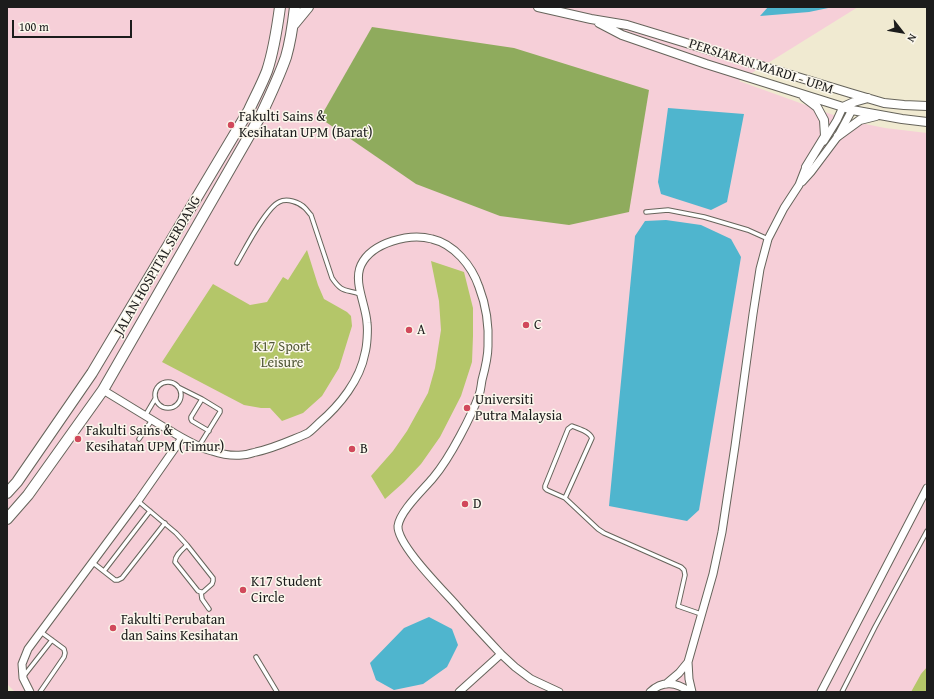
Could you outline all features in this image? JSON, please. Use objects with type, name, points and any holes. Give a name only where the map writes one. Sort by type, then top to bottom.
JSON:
[{"type":"main road","name":"JALAN HOSPITAL SERDANG","points":[[7,493],[17,482],[92,372],[249,110],[267,72],[271,59],[280,7]]},
{"type":"main road","name":"JALAN HOSPITAL SERDANG","points":[[7,519],[28,495],[103,390],[261,115],[286,56],[295,7]]},
{"type":"main road","points":[[293,24],[308,7]]},
{"type":"street","name":"PERSIARAN MARDI - UPM","points":[[538,7],[591,19],[627,25],[868,98],[891,103],[927,106]]},
{"type":"street","name":"PERSIARAN MARDI - UPM","points":[[591,19],[622,35],[706,64],[799,93],[881,115],[927,122]]},
{"type":"street","points":[[838,90],[848,107],[838,136]]},
{"type":"street","points":[[799,93],[817,107],[824,120],[825,136],[806,167],[799,185]]},
{"type":"street","points":[[806,167],[837,120],[848,107],[868,98]]},
{"type":"street","points":[[691,692],[688,662],[713,574],[722,532],[760,269],[768,240],[784,208],[799,185],[811,172],[838,136],[860,120],[881,115]]},
{"type":"street","points":[[103,390],[182,438],[211,451],[242,455],[273,448],[308,433],[330,414],[352,385],[360,369],[366,353],[368,324],[358,276],[362,263],[368,255],[377,248],[390,242],[420,236],[434,239],[446,244],[470,266],[484,300],[488,346],[484,371],[480,394],[452,452],[435,476],[401,516],[398,528],[402,539],[421,567],[501,654],[531,679],[559,692]]},
{"type":"street","points":[[30,692],[23,678],[22,664],[28,649],[138,501],[182,438]]},
{"type":"street","points":[[821,692],[927,488]]},
{"type":"street","points":[[459,692],[501,654]]},
{"type":"street","points":[[666,684],[679,673],[688,662]]},
{"type":"street","points":[[650,692],[658,686],[675,684],[691,692]]},
{"type":"lane","points":[[237,264],[263,219],[271,209],[280,202],[288,200],[297,202],[305,208],[311,216],[332,278],[336,285],[343,290],[362,294]]},
{"type":"lane","points":[[646,212],[668,210],[704,217],[748,230],[768,240]]},
{"type":"lane","points":[[139,439],[149,418],[155,399],[156,390],[158,386],[166,382],[174,384],[178,388],[202,399],[220,410],[199,446]]},
{"type":"lane","points":[[155,399],[163,407],[171,407],[178,403],[180,399],[180,391],[178,388]]},
{"type":"lane","points":[[202,399],[191,419],[209,431]]},
{"type":"lane","points":[[564,498],[592,438],[588,433],[572,426],[568,429],[544,488],[564,498],[604,533],[684,570],[685,575],[678,606],[701,614]]},
{"type":"lane","points":[[138,501],[176,533],[213,578],[212,584],[201,592]]},
{"type":"lane","points":[[104,571],[150,511]]},
{"type":"lane","points":[[92,562],[115,580],[122,578],[164,523]]},
{"type":"lane","points":[[842,692],[927,531]]},
{"type":"lane","points":[[187,545],[175,558],[176,562],[198,591],[201,592],[202,599],[209,609]]},
{"type":"lane","points":[[40,692],[64,657],[65,653],[64,649],[41,632]]},
{"type":"lane","points":[[23,678],[52,640]]},
{"type":"lane","points":[[256,657],[277,692]]},
{"type":"shaded area","name":"Universiti Putra Malaysia","points":[[7,7],[858,7],[739,81],[850,121],[885,128],[927,133],[927,692],[15,692],[7,684]]},
{"type":"green space","points":[[372,27],[514,48],[649,90],[629,212],[569,225],[500,216],[416,184],[320,118]]},
{"type":"green space","name":"K17 Sport Leisure","points":[[307,250],[324,299],[347,312],[351,316],[352,326],[339,368],[322,396],[303,413],[282,421],[270,408],[244,405],[162,362],[213,284],[250,305],[267,302],[283,277],[288,280]]},
{"type":"green space","points":[[431,261],[464,272],[473,308],[472,362],[461,396],[440,437],[421,464],[385,499],[371,476],[393,451],[407,431],[428,393],[435,368],[441,330],[439,301]]},
{"type":"green space","points":[[927,667],[927,692],[911,692],[921,674]]},
{"type":"water","points":[[768,7],[833,7],[809,12],[760,16]]},
{"type":"water","points":[[668,108],[744,114],[727,202],[711,210],[661,194],[658,182]]},
{"type":"water","points":[[666,220],[701,225],[731,239],[741,257],[699,510],[687,521],[609,506],[635,236],[645,221]]},
{"type":"water","points":[[429,617],[452,629],[458,645],[447,667],[423,684],[394,690],[376,680],[370,663],[404,628]]},
{"type":"place","name":"Fakulti Sains & Kesihatan UPM (Barat)","points":[[231,125]]},
{"type":"place","name":"C","points":[[526,325]]},
{"type":"place","name":"A","points":[[409,330]]},
{"type":"place","name":"Universiti Putra Malaysia","points":[[467,408]]},
{"type":"place","name":"Fakulti Sains & Kesihatan UPM (Timur)","points":[[78,439]]},
{"type":"place","name":"B","points":[[352,449]]},
{"type":"place","name":"D","points":[[465,504]]},
{"type":"place","name":"K17 Student Circle","points":[[243,590]]},
{"type":"place","name":"Fakulti Perubatan dan Sains Kesihatan","points":[[113,628]]}]
